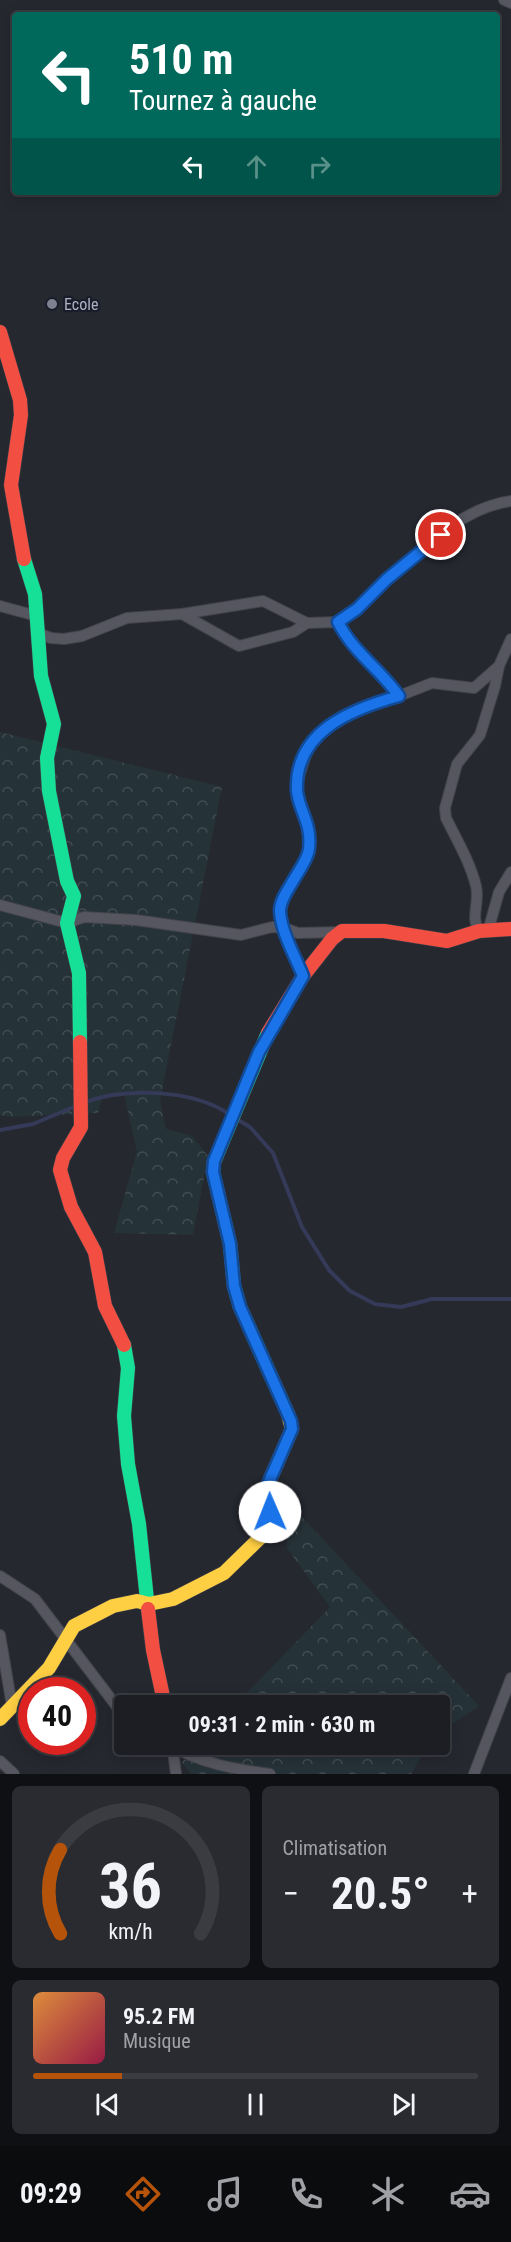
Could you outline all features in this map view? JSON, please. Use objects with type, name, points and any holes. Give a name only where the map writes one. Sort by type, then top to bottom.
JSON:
[{"type":"street","points":[[504,0],[511,3]]},
{"type":"street","points":[[0,332],[20,400],[21,415],[10,485],[26,569],[35,594],[40,634],[41,676],[54,724],[47,758],[49,791],[67,881],[74,896],[67,922],[79,973],[81,1127],[63,1158],[60,1170],[70,1207],[95,1252],[105,1306],[124,1343],[128,1368],[124,1416],[128,1464],[139,1524],[153,1650],[163,1695]]},
{"type":"street","points":[[40,634],[64,639],[82,636],[128,618],[182,614],[263,601],[307,622],[338,622],[357,609],[387,579],[454,524],[480,510],[511,501]]},
{"type":"street","points":[[0,606],[37,616]]},
{"type":"street","points":[[182,614],[239,646],[293,632],[307,622]]},
{"type":"street","points":[[338,622],[350,645],[387,678],[399,696]]},
{"type":"street","points":[[483,931],[474,917],[479,904],[476,886],[446,818],[446,808],[457,764],[480,735],[499,666],[511,639]]},
{"type":"street","points":[[303,976],[284,928],[280,910],[283,898],[309,851],[306,815],[297,787],[311,743],[335,720],[373,703],[432,683],[474,688],[499,666]]},
{"type":"street","points":[[483,931],[499,892],[511,872]]},
{"type":"street","points":[[0,905],[67,922],[84,917],[136,920],[241,935],[257,929],[284,928],[298,933],[384,931],[447,941],[483,931],[511,929]]},
{"type":"street","points":[[0,1719],[39,1681],[74,1626],[96,1613],[137,1601],[149,1604],[173,1599],[224,1573],[263,1535],[270,1512],[268,1484],[292,1429],[291,1421],[237,1296],[230,1244],[213,1172],[216,1152],[233,1120],[259,1052],[303,976],[332,939],[342,932]]},
{"type":"street","points":[[0,1576],[35,1599],[114,1703]]},
{"type":"street","points":[[0,1635],[12,1706]]},
{"type":"street","points":[[474,1774],[511,1678]]},
{"type":"street","points":[[173,1755],[176,1774]]},
{"type":"street","points":[[192,1755],[232,1769],[270,1774]]},
{"type":"street","points":[[0,1761],[14,1774]]},
{"type":"green space","points":[[0,732],[222,787],[160,1101],[166,1129],[192,1136],[208,1156],[193,1235],[114,1233],[137,1151],[124,1095],[103,1095],[98,1113],[10,1117],[0,1115]]},
{"type":"green space","points":[[290,1504],[479,1706],[450,1725],[450,1695],[245,1695],[330,1607],[287,1548],[285,1508]]},
{"type":"green space","points":[[189,1755],[422,1755],[411,1774],[191,1774],[182,1762]]},
{"type":"waterway","points":[[83,1103],[117,1094],[157,1093],[196,1099],[229,1114]]},
{"type":"waterway","points":[[0,1130],[33,1124],[76,1106]]},
{"type":"waterway","points":[[235,1118],[250,1127],[273,1153],[302,1227],[329,1270],[350,1291],[375,1304],[401,1307],[432,1299],[511,1299]]},
{"type":"traffic: fast","points":[[24,559],[35,594],[41,676],[54,724],[47,758],[49,791],[67,881],[74,896],[67,923],[79,973],[80,1042]]},
{"type":"traffic: fast","points":[[268,1033],[214,1162],[213,1172],[230,1244],[234,1286],[240,1307],[288,1414]]},
{"type":"traffic: fast","points":[[124,1345],[128,1368],[124,1416],[128,1464],[139,1524],[148,1609]]},
{"type":"traffic: slow","points":[[0,1719],[49,1668],[74,1626],[113,1606],[137,1601],[149,1604],[173,1599],[224,1573],[263,1535],[269,1512],[268,1484],[292,1429],[288,1414]]},
{"type":"traffic: jam","points":[[0,332],[20,400],[21,415],[11,485],[24,559]]},
{"type":"traffic: jam","points":[[268,1033],[303,976],[332,939],[342,931],[384,931],[447,941],[479,931],[511,929]]},
{"type":"traffic: jam","points":[[80,1042],[81,1127],[63,1158],[60,1170],[71,1207],[95,1252],[105,1306],[124,1345]]},
{"type":"traffic: jam","points":[[148,1609],[153,1650],[163,1695]]},
{"type":"place","name":"Ecole","points":[[52,304]]},
{"type":"route","points":[[270,1512],[268,1484],[292,1429],[291,1421],[259,1345],[240,1307],[234,1286],[230,1244],[213,1172],[214,1161],[269,1031],[303,976],[284,928],[280,910],[283,898],[309,851],[306,815],[297,793],[305,756],[317,735],[335,720],[373,703],[399,696],[387,678],[350,645],[338,622],[357,609],[387,579],[441,535]]}]
